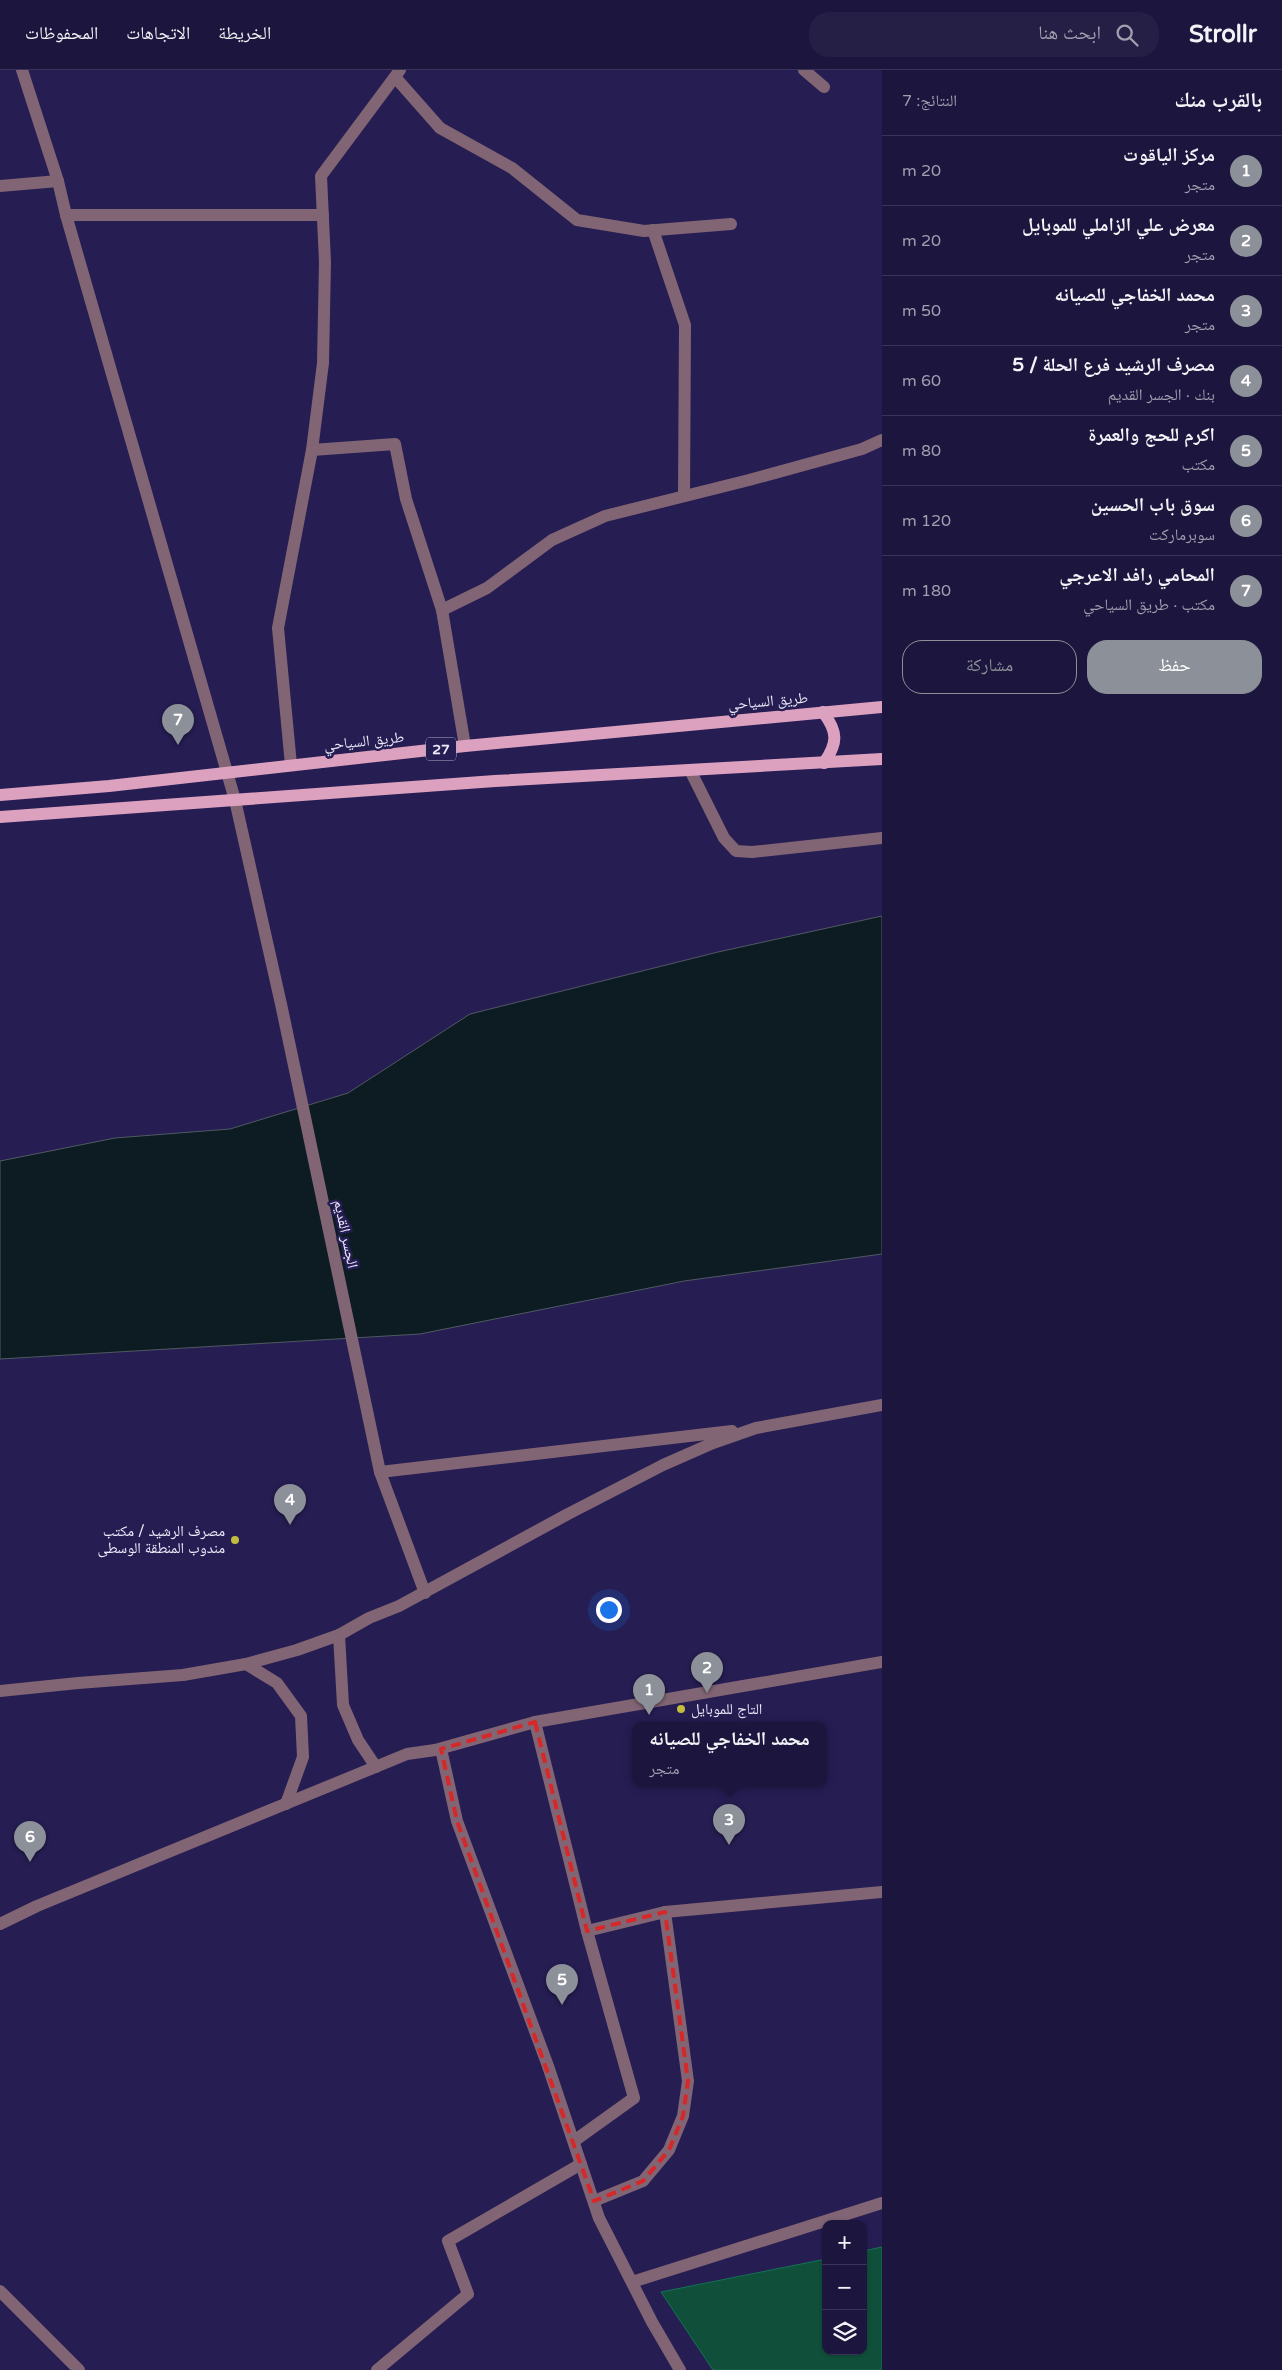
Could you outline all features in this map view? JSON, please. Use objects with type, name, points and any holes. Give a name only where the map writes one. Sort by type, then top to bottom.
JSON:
[{"type":"main road","name":"طريق السياحي","points":[[0,795],[227,773],[464,746],[882,707]]},
{"type":"main road","points":[[823,712],[831,722],[835,733],[834,745],[824,763]]},
{"type":"main road","points":[[0,817],[485,781],[882,759]]},
{"type":"street","name":"الجسر القديم","points":[[22,70],[58,181],[66,215],[227,773],[281,1004],[380,1472],[425,1593]]},
{"type":"street","points":[[804,70],[824,87]]},
{"type":"street","points":[[291,766],[278,628],[312,450],[323,362],[326,262],[321,176],[398,74],[440,128],[512,168],[577,220],[644,231],[731,224]]},
{"type":"street","points":[[0,186],[58,181]]},
{"type":"street","points":[[66,215],[323,215]]},
{"type":"street","points":[[653,230],[685,325],[684,496]]},
{"type":"street","points":[[442,610],[487,588],[552,540],[605,516],[862,449],[882,440]]},
{"type":"street","points":[[312,450],[395,444],[406,499],[442,610],[464,746]]},
{"type":"street","points":[[690,770],[724,838],[736,851],[752,852],[882,838]]},
{"type":"street","points":[[380,1472],[756,1428],[881,1409]]},
{"type":"street","points":[[0,1691],[78,1682],[183,1675],[246,1664],[297,1650],[339,1635],[369,1618],[425,1593],[568,1514],[663,1465],[713,1443],[756,1428]]},
{"type":"street","points":[[339,1635],[343,1704],[358,1740],[376,1767]]},
{"type":"street","points":[[0,1924],[37,1906],[407,1754],[441,1749],[535,1722],[882,1662]]},
{"type":"street","points":[[246,1664],[278,1683],[301,1716],[303,1757],[286,1804]]},
{"type":"street","points":[[535,1722],[587,1931],[634,2098],[574,2141]]},
{"type":"street","points":[[441,1749],[456,1821],[574,2141],[600,2218],[652,2322],[680,2370]]},
{"type":"street","points":[[587,1931],[665,1912],[882,1892]]},
{"type":"street","points":[[594,2201],[643,2181],[669,2150],[683,2116],[688,2081],[665,1912]]},
{"type":"street","points":[[377,2370],[468,2294],[448,2241],[581,2164]]},
{"type":"street","points":[[632,2282],[882,2203]]},
{"type":"street","points":[[0,2291],[79,2370]]},
{"type":"highlighted area","points":[[535,1722],[587,1931],[665,1912],[688,2081],[683,2116],[669,2150],[643,2181],[594,2201],[457,1821],[441,1749]]},
{"type":"shaded area","points":[[882,916],[882,1254],[684,1281],[420,1334],[0,1359],[0,1161],[115,1138],[230,1129],[348,1093],[470,1014],[718,952]]},
{"type":"building","points":[[882,2247],[882,2370],[713,2370],[661,2292],[822,2260],[822,2355],[867,2355],[867,2250]]},
{"type":"place","name":"المحامي رافد الاعرجي","points":[[178,745]]},
{"type":"place","name":"مصرف الرشيد فرع الحلة / 5","points":[[290,1525]]},
{"type":"place","name":"مصرف الرشيد / مكتب مندوب المنطقة الوسطى","points":[[235,1540]]},
{"type":"place","name":"معرض علي الزاملي للموبايل","points":[[707,1693]]},
{"type":"place","name":"التاج للموبايل","points":[[681,1709]]},
{"type":"place","name":"مركز الياقوت","points":[[649,1715]]},
{"type":"place","name":"محمد الخفاجي للصيانه","points":[[729,1845]]},
{"type":"place","name":"سوق باب الحسين","points":[[30,1862]]},
{"type":"place","name":"اكرم للحج والعمرة","points":[[562,2005]]}]
